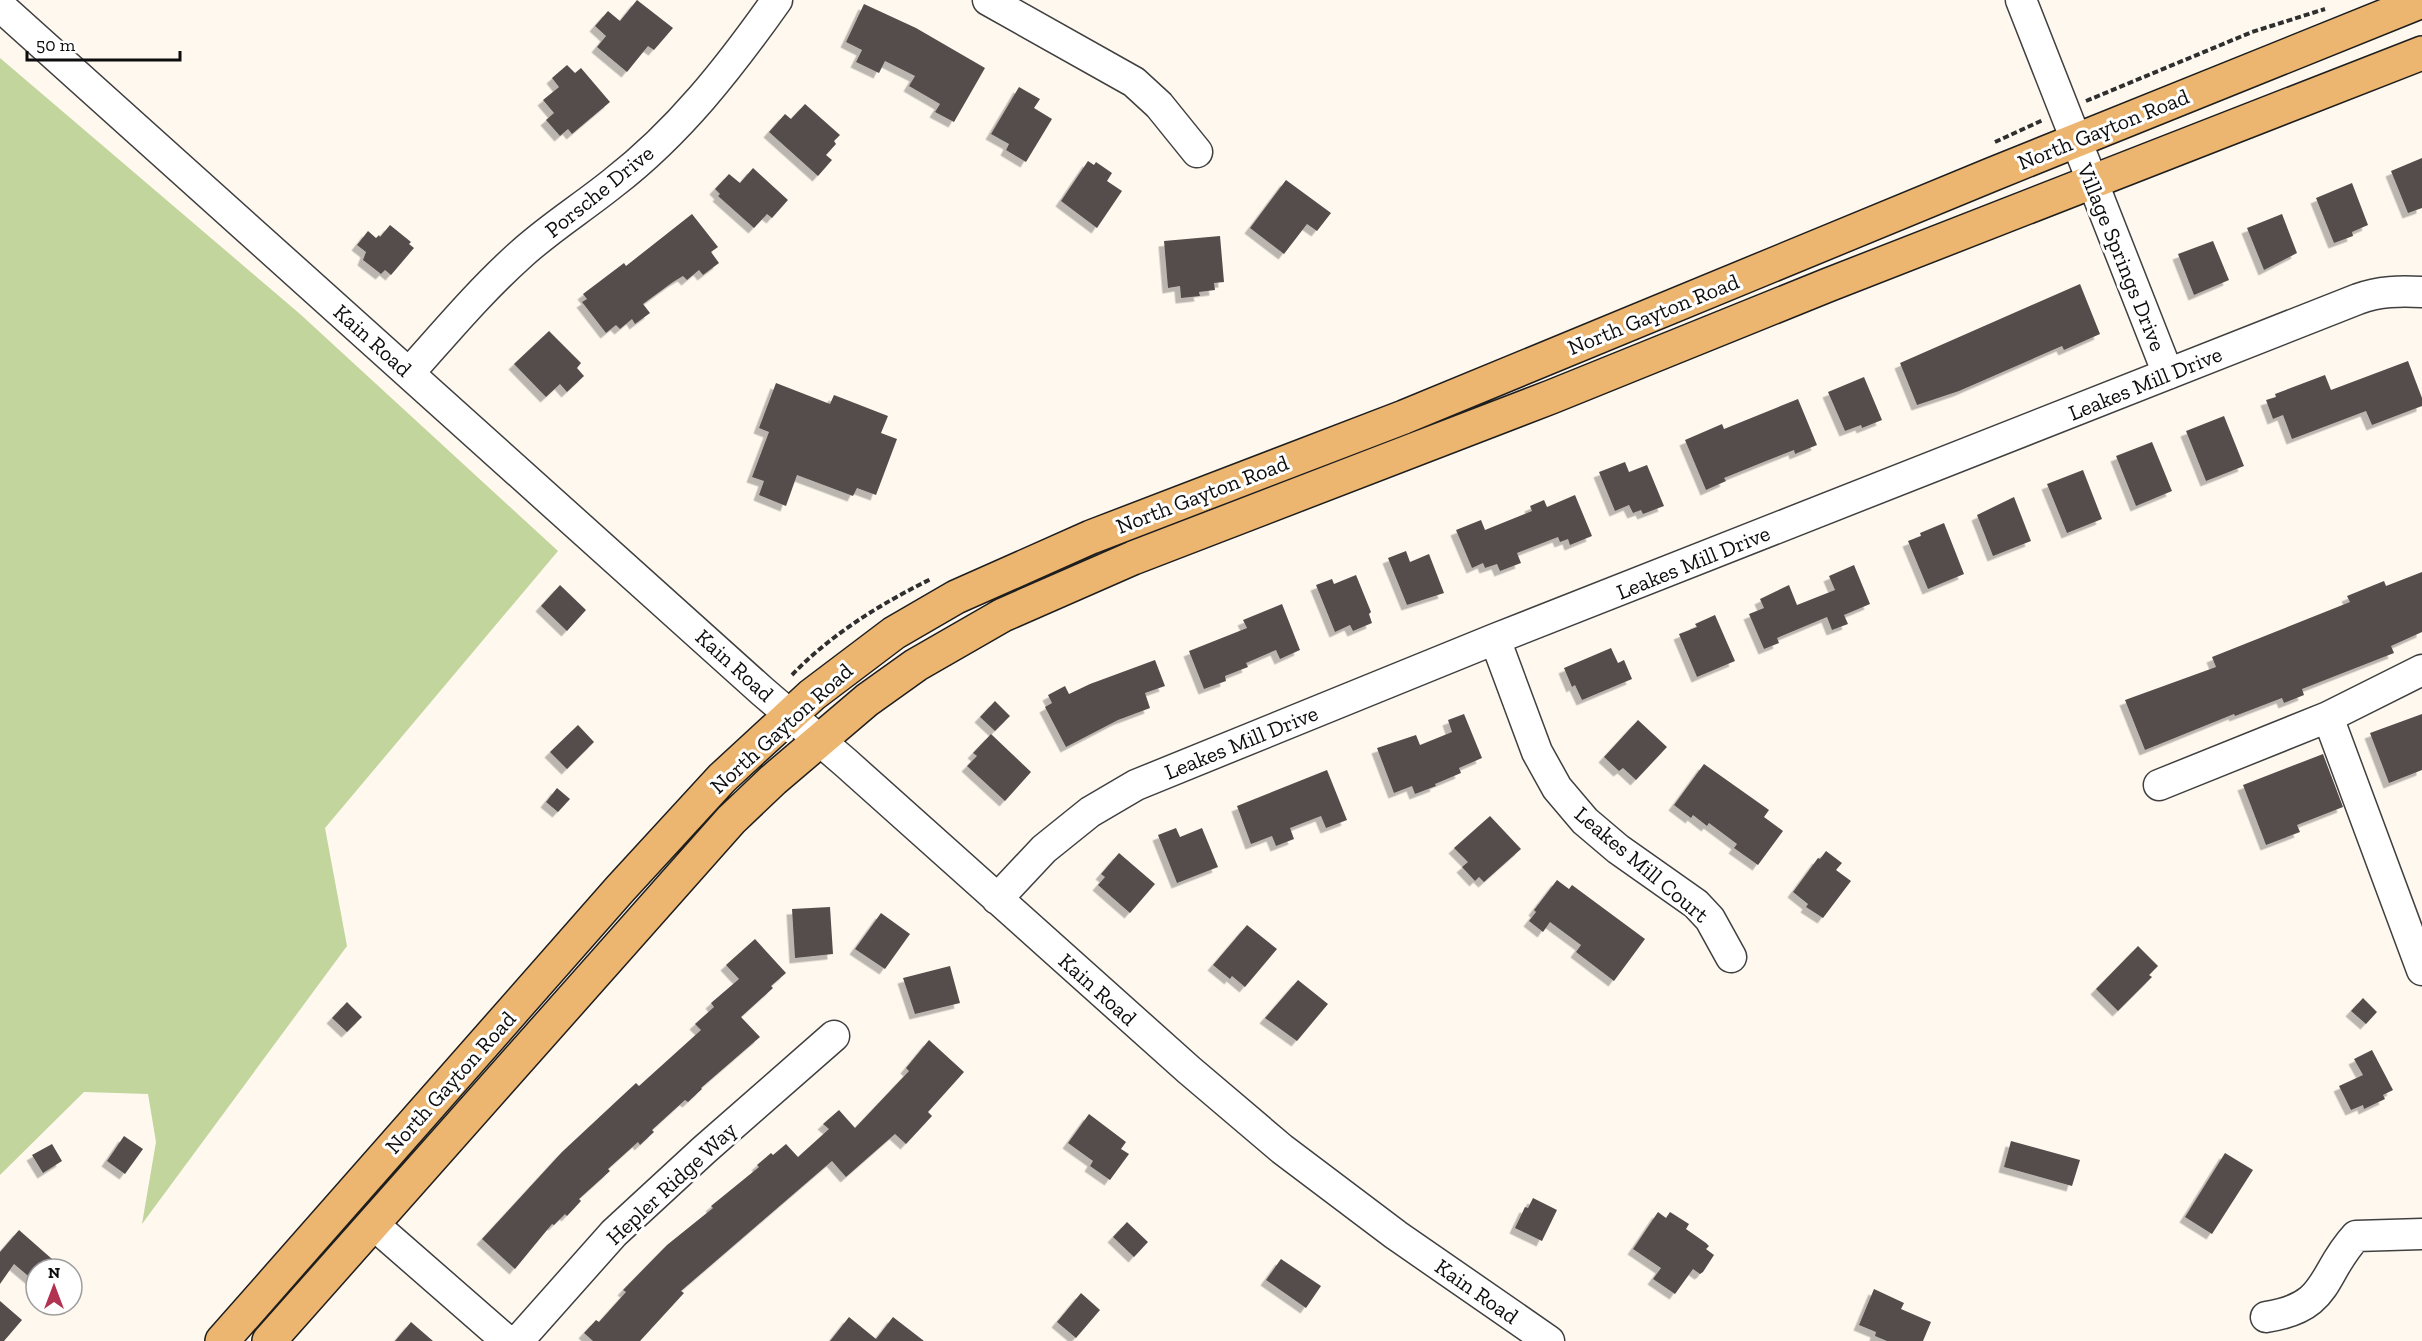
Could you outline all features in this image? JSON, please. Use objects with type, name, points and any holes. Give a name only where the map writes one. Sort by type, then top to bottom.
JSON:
[{"type":"main road","name":"North Gayton Road","points":[[222,1341],[670,832],[722,778],[791,714],[894,633],[956,597],[1024,566],[1202,494],[1404,417],[2076,140],[2422,1]]},
{"type":"main road","name":"North Gayton Road","points":[[270,1341],[731,820],[819,740],[867,700],[916,665],[1003,615],[1133,558],[1551,397],[1839,281],[2422,53]]},
{"type":"street","name":"Porsche Drive","points":[[410,373],[478,296],[520,255],[564,219],[614,183],[655,147],[700,102],[777,0]]},
{"type":"street","points":[[988,0],[1134,82],[1159,105],[1197,152]]},
{"type":"street","name":"Village Springs Drive","points":[[2021,0],[2168,374]]},
{"type":"street","name":"Kain Road","points":[[0,6],[1189,1070],[1282,1149],[1396,1235],[1549,1341]]},
{"type":"street","name":"Leakes Mill Drive","points":[[997,898],[1044,849],[1090,812],[1136,785],[1496,639],[2374,293],[2422,292]]},
{"type":"street","name":"Leakes Mill Court","points":[[1496,639],[1538,752],[1557,788],[1585,821],[1618,849],[1696,904],[1710,919],[1731,957]]},
{"type":"street","points":[[2159,785],[2328,717],[2422,670]]},
{"type":"street","points":[[2328,717],[2422,970]]},
{"type":"street","name":"Hepler Ridge Way","points":[[518,1341],[614,1233],[834,1036]]},
{"type":"street","points":[[373,1224],[507,1341]]},
{"type":"street","points":[[2266,1317],[2284,1314],[2309,1302],[2325,1286],[2338,1257],[2356,1236],[2422,1234]]},
{"type":"green space","points":[[0,58],[300,314],[558,551],[325,828],[347,946],[142,1224],[156,1142],[148,1094],[84,1092],[0,1175]]},
{"type":"building","points":[[637,0],[673,28],[654,50],[648,46],[627,72],[597,47],[606,36],[595,26],[608,11],[620,21]]},
{"type":"building","points":[[864,4],[916,28],[985,68],[954,122],[935,112],[940,104],[909,86],[915,76],[885,61],[879,73],[856,62],[862,50],[846,42]]},
{"type":"building","points":[[567,65],[575,73],[581,68],[610,102],[572,134],[568,129],[560,136],[546,120],[554,113],[543,100],[559,87],[552,78]]},
{"type":"building","points":[[1019,87],[1040,99],[1034,108],[1052,119],[1026,162],[1006,150],[1009,144],[991,134]]},
{"type":"building","points":[[805,104],[840,135],[834,141],[836,144],[826,155],[832,160],[818,176],[769,132],[785,114],[791,119]]},
{"type":"building","points":[[2422,158],[2422,208],[2408,213],[2391,171]]},
{"type":"building","points":[[1088,161],[1094,165],[1096,162],[1112,173],[1107,181],[1122,191],[1097,228],[1061,201]]},
{"type":"building","points":[[753,168],[788,200],[772,218],[767,214],[754,228],[718,196],[720,194],[715,189],[729,174],[740,183]]},
{"type":"building","points":[[1286,180],[1331,213],[1317,231],[1307,224],[1284,254],[1250,228]]},
{"type":"building","points":[[2352,183],[2368,225],[2352,232],[2353,236],[2334,243],[2316,198]]},
{"type":"building","points":[[692,214],[718,247],[711,252],[719,263],[703,275],[699,270],[687,280],[683,276],[673,282],[643,304],[650,313],[635,324],[632,319],[620,329],[616,325],[606,333],[582,302],[587,299],[583,294],[624,263],[626,266]]},
{"type":"building","points":[[2282,214],[2297,253],[2264,270],[2247,228]]},
{"type":"building","points":[[390,225],[411,242],[409,244],[414,248],[391,275],[385,270],[381,274],[363,260],[366,252],[357,245],[368,231],[376,238],[379,235],[380,237]]},
{"type":"building","points":[[1220,236],[1224,282],[1214,283],[1215,290],[1199,292],[1200,296],[1181,298],[1180,286],[1168,288],[1164,241]]},
{"type":"building","points":[[2213,241],[2229,280],[2194,295],[2178,254]]},
{"type":"building","points":[[2080,284],[2100,334],[2064,350],[2062,346],[1959,391],[1917,405],[1900,363]]},
{"type":"building","points":[[549,331],[581,363],[577,368],[584,376],[567,392],[560,384],[546,397],[514,364]]},
{"type":"building","points":[[2408,361],[2422,398],[2422,406],[2372,425],[2366,411],[2292,439],[2283,415],[2273,419],[2266,400],[2276,397],[2275,394],[2325,375],[2331,390]]},
{"type":"building","points":[[1864,377],[1882,420],[1862,428],[1861,425],[1845,431],[1828,392]]},
{"type":"building","points":[[776,383],[830,404],[834,395],[888,416],[881,433],[897,439],[876,495],[857,488],[853,496],[797,475],[786,506],[759,495],[764,481],[752,477],[769,432],[759,428]]},
{"type":"building","points":[[1798,399],[1817,445],[1795,454],[1794,450],[1724,478],[1726,481],[1706,490],[1685,440],[1722,424],[1724,429]]},
{"type":"building","points":[[2224,416],[2244,466],[2206,481],[2186,431]]},
{"type":"building","points":[[2152,442],[2172,491],[2136,506],[2116,456]]},
{"type":"building","points":[[1625,462],[1629,472],[1647,465],[1664,506],[1643,514],[1641,510],[1633,513],[1629,505],[1615,511],[1599,472]]},
{"type":"building","points":[[2083,470],[2102,519],[2067,533],[2047,484]]},
{"type":"building","points":[[1575,495],[1592,536],[1570,545],[1568,539],[1560,542],[1558,537],[1517,553],[1521,563],[1500,571],[1497,564],[1485,568],[1483,563],[1472,568],[1456,530],[1481,520],[1485,530],[1532,511],[1530,506],[1544,500],[1547,507]]},
{"type":"building","points":[[2014,497],[2031,541],[1993,556],[1977,515]]},
{"type":"building","points":[[1944,523],[1964,574],[1928,589],[1908,541]]},
{"type":"building","points":[[1406,551],[1410,562],[1429,554],[1444,593],[1407,605],[1388,558]]},
{"type":"building","points":[[1854,565],[1870,604],[1844,615],[1848,624],[1832,630],[1827,617],[1777,638],[1779,643],[1764,649],[1749,614],[1764,608],[1760,599],[1789,585],[1797,605],[1835,590],[1829,576]]},
{"type":"building","points":[[2422,572],[2422,632],[2391,646],[2394,653],[2302,689],[2304,695],[2284,703],[2282,698],[2235,716],[2234,714],[2145,750],[2125,700],[2216,667],[2212,657],[2350,602],[2347,596],[2384,581],[2386,586]]},
{"type":"building","points":[[1356,575],[1371,612],[1369,614],[1372,623],[1353,631],[1350,625],[1335,632],[1316,585],[1332,579],[1334,584]]},
{"type":"building","points":[[560,585],[586,610],[567,631],[541,606]]},
{"type":"building","points":[[1282,604],[1300,650],[1280,659],[1276,650],[1246,663],[1248,667],[1225,676],[1226,681],[1204,689],[1189,651],[1247,628],[1243,620]]},
{"type":"building","points":[[1715,615],[1735,661],[1697,677],[1679,634],[1697,627],[1695,624]]},
{"type":"building","points":[[1611,648],[1618,663],[1624,660],[1632,679],[1582,700],[1575,685],[1572,687],[1564,668]]},
{"type":"building","points":[[1155,660],[1165,686],[1145,693],[1150,708],[1118,720],[1066,747],[1045,707],[1052,703],[1048,695],[1065,686],[1069,694]]},
{"type":"building","points":[[995,701],[1010,716],[995,731],[980,717]]},
{"type":"building","points":[[1464,714],[1482,758],[1459,768],[1461,773],[1435,784],[1436,786],[1415,794],[1412,786],[1394,793],[1377,748],[1416,735],[1420,745],[1452,732],[1448,720]]},
{"type":"building","points":[[2422,714],[2422,770],[2389,783],[2370,733]]},
{"type":"building","points":[[1638,720],[1667,747],[1636,780],[1623,768],[1619,771],[1604,757]]},
{"type":"building","points":[[578,725],[594,742],[567,769],[550,752]]},
{"type":"building","points":[[991,734],[1031,772],[1005,801],[967,766],[977,756],[973,753]]},
{"type":"building","points":[[2323,754],[2343,807],[2297,825],[2300,832],[2266,845],[2243,785]]},
{"type":"building","points":[[1704,764],[1769,810],[1764,817],[1783,831],[1758,865],[1734,848],[1737,844],[1709,823],[1707,826],[1693,815],[1691,818],[1674,805]]},
{"type":"building","points":[[1327,770],[1347,820],[1326,828],[1321,816],[1290,828],[1294,839],[1276,846],[1272,836],[1251,844],[1237,806]]},
{"type":"building","points":[[557,788],[570,799],[558,812],[546,802]]},
{"type":"building","points":[[1490,816],[1521,849],[1484,882],[1479,877],[1475,881],[1462,867],[1468,862],[1454,848]]},
{"type":"building","points":[[1176,828],[1180,837],[1202,828],[1218,867],[1177,883],[1158,835]]},
{"type":"building","points":[[1826,851],[1842,863],[1836,870],[1851,881],[1823,918],[1806,907],[1808,904],[1793,892],[1818,858],[1820,859]]},
{"type":"building","points":[[1119,853],[1155,884],[1130,913],[1098,885],[1105,877],[1101,874]]},
{"type":"building","points":[[1557,880],[1569,889],[1572,885],[1645,939],[1614,981],[1576,952],[1581,945],[1550,922],[1543,932],[1529,921],[1536,912],[1534,910]]},
{"type":"building","points":[[830,907],[833,954],[795,958],[792,909]]},
{"type":"building","points":[[881,913],[910,934],[885,969],[855,949]]},
{"type":"building","points":[[1247,925],[1277,949],[1245,987],[1232,976],[1230,979],[1213,965]]},
{"type":"building","points":[[755,939],[786,973],[741,1017],[760,1037],[688,1102],[685,1100],[652,1130],[654,1132],[640,1145],[638,1142],[608,1169],[610,1171],[579,1199],[581,1201],[567,1216],[565,1214],[554,1225],[552,1224],[515,1269],[482,1239],[562,1152],[636,1083],[639,1086],[701,1030],[695,1024],[714,1007],[711,1003],[739,979],[726,965]]},
{"type":"building","points":[[2138,946],[2158,966],[2149,975],[2152,977],[2118,1011],[2096,989]]},
{"type":"building","points":[[950,966],[960,1003],[915,1014],[903,978]]},
{"type":"building","points":[[1298,980],[1328,1004],[1297,1041],[1265,1018]]},
{"type":"building","points":[[2363,998],[2377,1012],[2366,1024],[2351,1011]]},
{"type":"building","points":[[347,1002],[362,1017],[347,1032],[332,1018]]},
{"type":"building","points":[[929,1040],[964,1072],[928,1112],[932,1116],[906,1144],[895,1134],[846,1177],[832,1161],[681,1291],[684,1293],[640,1341],[593,1341],[584,1333],[596,1320],[599,1322],[626,1292],[623,1290],[667,1245],[713,1208],[711,1206],[759,1167],[757,1165],[771,1153],[773,1155],[786,1144],[798,1157],[829,1129],[823,1124],[839,1110],[855,1128],[909,1071],[906,1068]]},
{"type":"building","points":[[2372,1050],[2393,1090],[2383,1095],[2385,1099],[2364,1109],[2363,1105],[2351,1110],[2339,1086],[2363,1075],[2354,1059]]},
{"type":"building","points":[[1089,1114],[1126,1142],[1121,1149],[1129,1154],[1110,1180],[1090,1166],[1093,1161],[1068,1143]]},
{"type":"building","points":[[124,1136],[143,1149],[125,1174],[107,1161]]},
{"type":"building","points":[[2011,1141],[2080,1160],[2072,1186],[2004,1167]]},
{"type":"building","points":[[52,1144],[62,1161],[43,1173],[32,1155]]},
{"type":"building","points":[[2225,1153],[2253,1170],[2212,1234],[2185,1217]]},
{"type":"building","points":[[1533,1198],[1557,1210],[1542,1241],[1515,1228],[1525,1207],[1528,1208]]},
{"type":"building","points":[[1658,1212],[1666,1218],[1670,1212],[1689,1224],[1686,1229],[1706,1243],[1709,1246],[1706,1249],[1714,1255],[1700,1274],[1693,1269],[1675,1294],[1653,1279],[1661,1268],[1633,1249]]},
{"type":"building","points":[[1127,1222],[1148,1242],[1134,1257],[1113,1237]]},
{"type":"building","points":[[19,1230],[50,1257],[24,1257],[24,1272],[14,1264],[0,1284],[0,1252]]},
{"type":"building","points":[[1281,1259],[1321,1286],[1306,1308],[1266,1280]]},
{"type":"building","points":[[1874,1289],[1904,1303],[1901,1309],[1931,1322],[1923,1341],[1887,1341],[1875,1336],[1876,1332],[1859,1325]]},
{"type":"building","points":[[1081,1293],[1100,1310],[1076,1338],[1057,1322]]},
{"type":"building","points":[[0,1301],[22,1320],[4,1341],[0,1341]]},
{"type":"building","points":[[849,1317],[876,1339],[893,1317],[924,1341],[830,1341]]},
{"type":"building","points":[[411,1322],[433,1341],[395,1341]]}]
